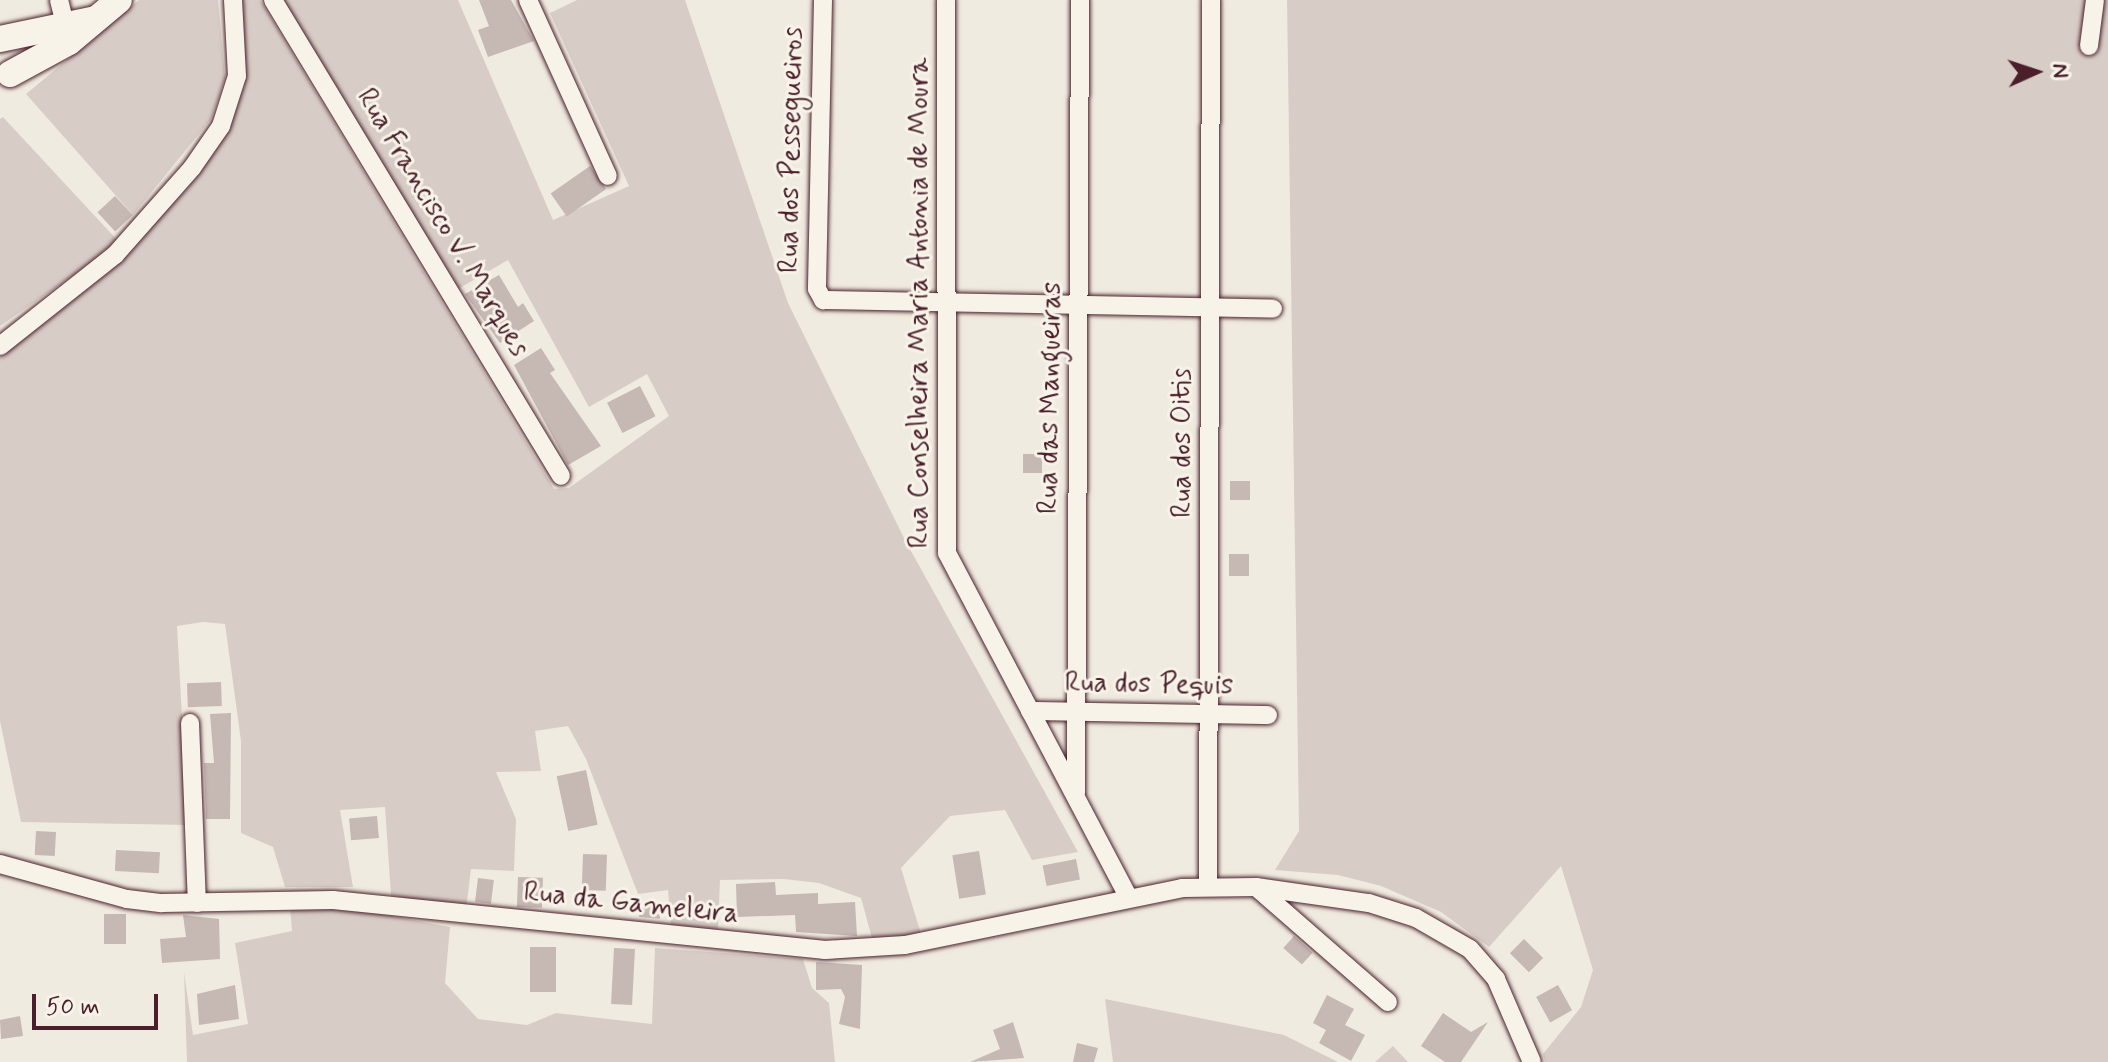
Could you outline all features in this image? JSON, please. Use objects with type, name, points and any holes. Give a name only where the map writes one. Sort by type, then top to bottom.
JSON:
[{"type":"main road","points":[[5,85],[0,39],[65,22],[96,19],[119,0]]},
{"type":"main road","points":[[5,85],[65,22]]},
{"type":"street","points":[[0,346],[115,255],[192,168],[221,126],[237,76],[233,0]]},
{"type":"street","name":"Rua Francisco V. Marques","points":[[273,0],[561,476]]},
{"type":"street","points":[[528,0],[608,176]]},
{"type":"street","name":"Rua dos Pessegueiros","points":[[823,0],[817,289],[823,300],[944,305]]},
{"type":"street","name":"Rua Conselheira Maria Antonia de Moura","points":[[946,0],[944,305],[947,553],[1129,898]]},
{"type":"street","name":"Rua das Mangueiras","points":[[1076,797],[1081,307],[1080,0]]},
{"type":"street","name":"Rua dos Oitis","points":[[1208,886],[1211,0]]},
{"type":"street","points":[[2089,46],[2095,0]]},
{"type":"street","points":[[944,305],[1273,309]]},
{"type":"street","name":"Rua dos Pequis","points":[[1030,711],[1268,715]]},
{"type":"street","points":[[190,723],[197,903]]},
{"type":"street","name":"Rua da Gameleira","points":[[0,864],[127,899],[197,903],[333,900],[841,950],[905,945],[1129,898],[1208,886],[1256,887],[1369,903],[1416,918],[1470,949],[1496,979],[1519,1023],[1532,1062]]},
{"type":"street","points":[[1256,887],[1388,1002]]},
{"type":"shaded area","points":[[139,0],[218,0],[225,78],[211,119],[133,215],[26,94]]},
{"type":"shaded area","points":[[238,0],[260,0],[554,489],[569,488],[669,416],[647,374],[589,407],[508,260],[458,289],[279,0],[458,0],[553,220],[629,186],[550,13],[577,0],[685,0],[788,303],[906,542],[1078,852],[1032,860],[1005,810],[950,816],[901,868],[921,934],[872,938],[861,898],[819,883],[784,879],[720,880],[718,931],[671,928],[668,890],[638,894],[586,759],[568,726],[535,731],[541,771],[496,772],[516,819],[514,871],[471,869],[466,910],[391,895],[385,807],[340,810],[353,887],[285,887],[273,847],[241,833],[241,741],[225,624],[203,622],[177,626],[188,825],[21,822],[0,721],[0,357],[119,262],[226,130],[244,86]]},
{"type":"shaded area","points":[[1287,0],[2108,0],[2108,1062],[1545,1062],[1543,1054],[1581,1007],[1593,970],[1561,866],[1489,947],[1441,912],[1381,886],[1338,875],[1275,870],[1299,831]]},
{"type":"shaded area","points":[[3,117],[120,243],[0,326],[0,119]]},
{"type":"shaded area","points":[[290,906],[359,910],[450,927],[445,983],[478,1019],[527,1025],[556,1013],[652,1024],[655,948],[803,959],[812,988],[829,1003],[835,1062],[187,1062],[184,972],[193,1035],[248,1024],[235,943],[292,931]]},
{"type":"shaded area","points":[[1105,999],[1284,1035],[1338,1062],[1113,1062]]},
{"type":"shaded area","points":[[1393,1046],[1408,1062],[1375,1062]]},
{"type":"building","points":[[479,0],[511,0],[534,41],[488,57],[478,30],[489,26]]},
{"type":"building","points":[[590,166],[606,189],[567,216],[551,194]]},
{"type":"building","points":[[115,196],[133,215],[115,231],[97,212]]},
{"type":"building","points":[[499,275],[518,307],[523,303],[534,321],[500,343],[465,294]]},
{"type":"building","points":[[541,348],[555,370],[550,373],[601,446],[568,465],[514,365]]},
{"type":"building","points":[[640,386],[655,416],[622,433],[607,403]]},
{"type":"building","points":[[1023,454],[1042,454],[1042,473],[1023,473]]},
{"type":"building","points":[[1230,481],[1250,481],[1250,500],[1230,500]]},
{"type":"building","points":[[1229,554],[1249,554],[1249,576],[1229,576]]},
{"type":"building","points":[[221,682],[222,706],[188,707],[187,683]]},
{"type":"building","points":[[231,713],[230,819],[206,819],[204,763],[214,763],[210,714]]},
{"type":"building","points":[[586,770],[598,825],[568,831],[557,776]]},
{"type":"building","points":[[377,816],[379,838],[351,840],[349,818]]},
{"type":"building","points":[[36,831],[56,832],[55,856],[35,855]]},
{"type":"building","points":[[116,850],[160,852],[159,873],[115,871]]},
{"type":"building","points":[[979,851],[986,894],[959,899],[952,855]]},
{"type":"building","points":[[583,854],[607,855],[606,891],[582,890]]},
{"type":"building","points":[[1076,859],[1080,880],[1047,886],[1043,865]]},
{"type":"building","points":[[518,877],[543,878],[542,908],[517,907]]},
{"type":"building","points":[[478,878],[494,880],[491,904],[475,902]]},
{"type":"building","points":[[775,882],[776,895],[818,893],[818,904],[855,902],[857,936],[796,932],[795,915],[737,917],[736,884]]},
{"type":"building","points":[[640,904],[661,906],[660,919],[639,917]]},
{"type":"building","points":[[104,914],[126,914],[126,944],[104,944]]},
{"type":"building","points":[[183,915],[219,919],[220,959],[162,963],[160,939],[186,937]]},
{"type":"building","points":[[1294,936],[1313,953],[1302,965],[1283,948]]},
{"type":"building","points":[[1524,939],[1543,958],[1529,972],[1510,953]]},
{"type":"building","points":[[530,947],[556,947],[556,992],[530,992]]},
{"type":"building","points":[[614,948],[635,949],[632,1005],[611,1004]]},
{"type":"building","points":[[816,962],[862,965],[860,1029],[839,1024],[845,997],[841,989],[816,990]]},
{"type":"building","points":[[235,985],[239,1019],[199,1025],[197,994]]},
{"type":"building","points":[[1558,985],[1572,1010],[1550,1022],[1536,997]]},
{"type":"building","points":[[1327,995],[1354,1009],[1345,1025],[1365,1035],[1351,1061],[1319,1043],[1326,1030],[1313,1023]]},
{"type":"building","points":[[1443,1013],[1471,1032],[1488,1022],[1461,1062],[1445,1062],[1421,1046]]},
{"type":"building","points":[[20,1016],[23,1036],[1,1039],[0,1020]]},
{"type":"building","points":[[1013,1022],[1024,1058],[970,1062],[1000,1049],[993,1030]]},
{"type":"building","points":[[1077,1043],[1098,1048],[1094,1062],[1073,1062]]}]
